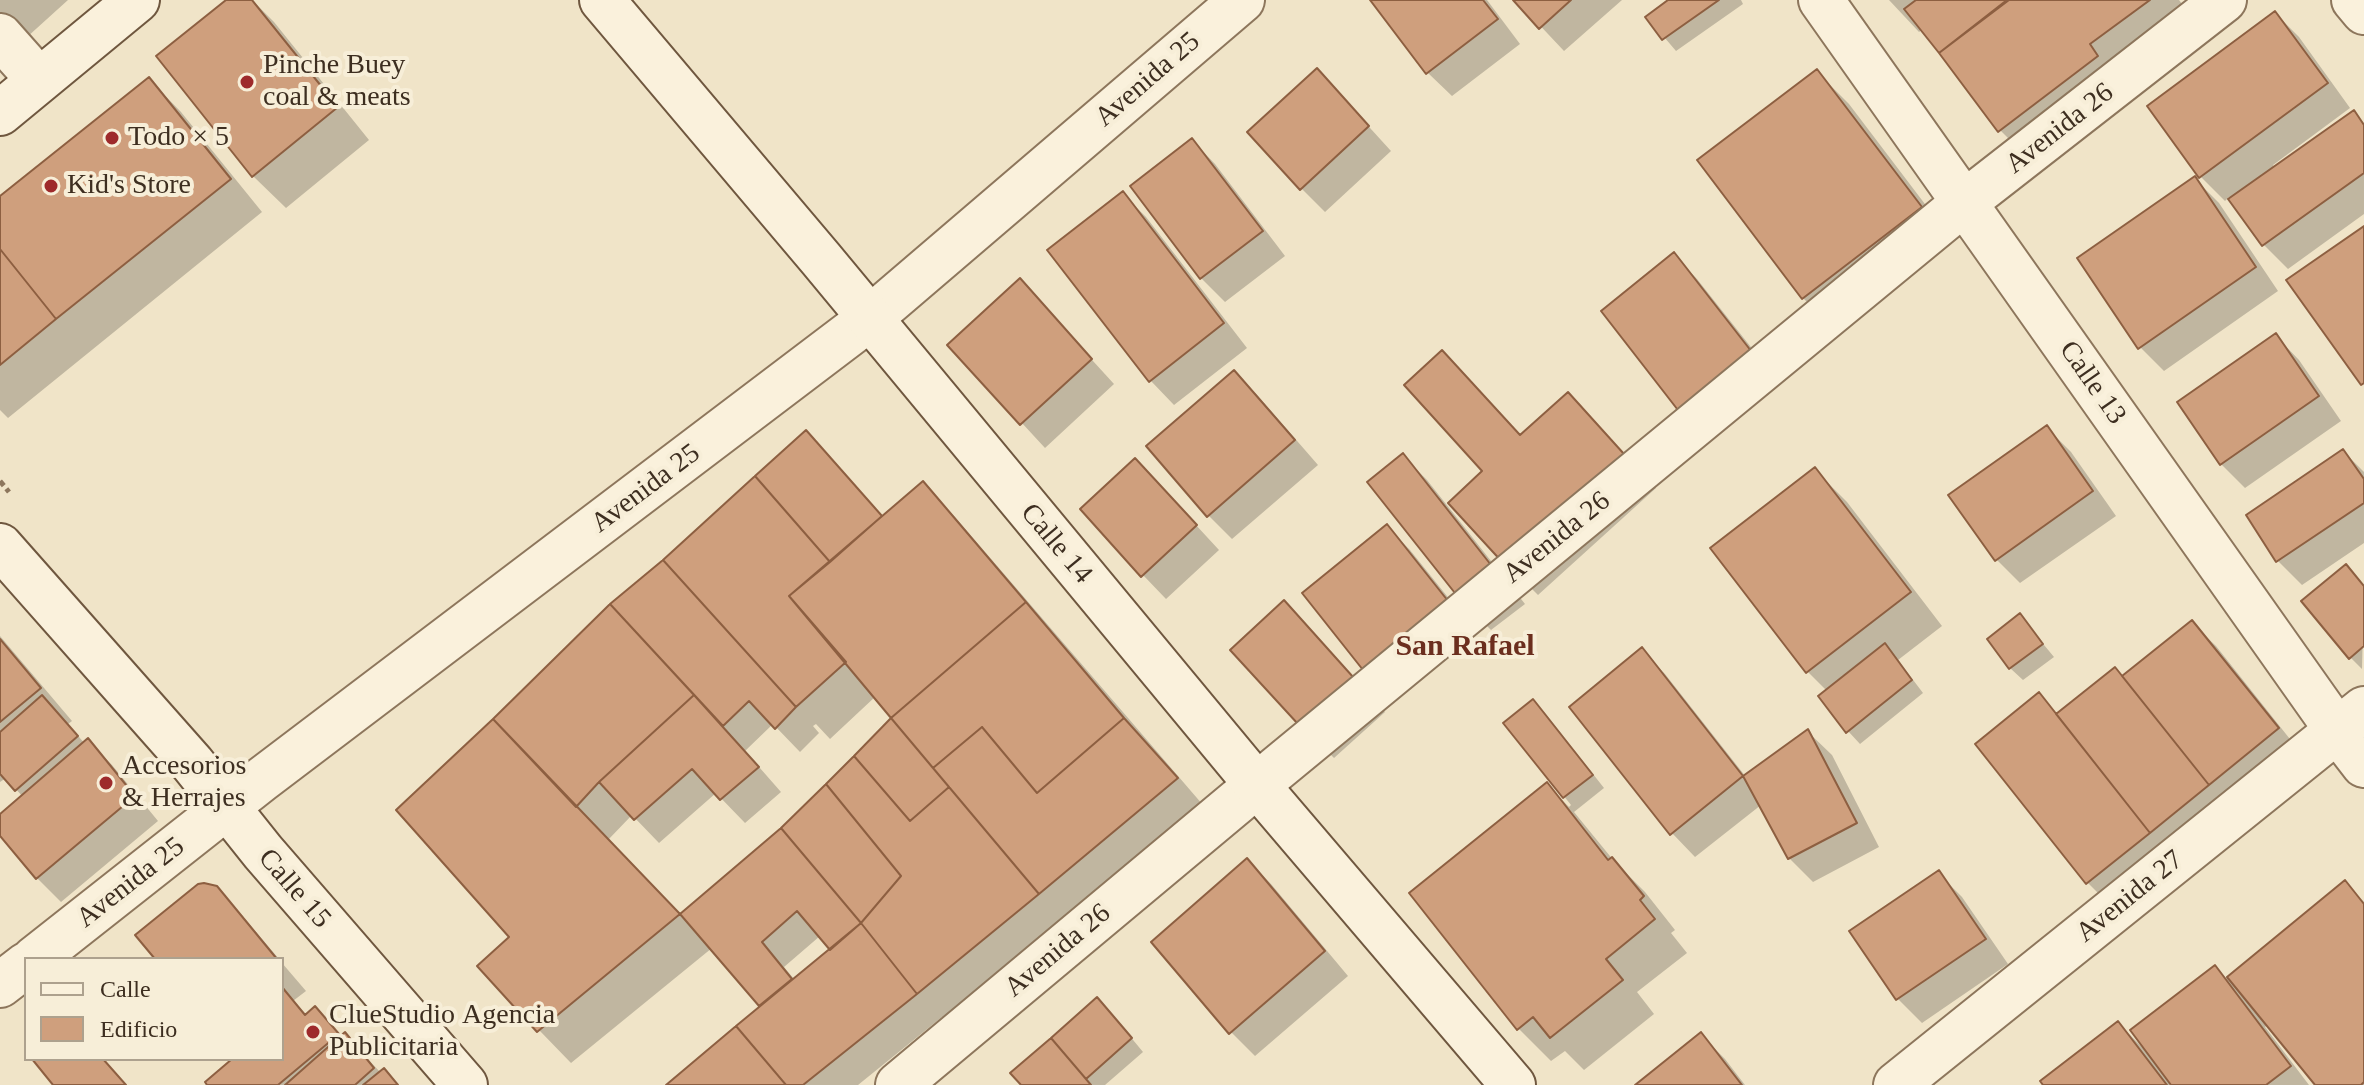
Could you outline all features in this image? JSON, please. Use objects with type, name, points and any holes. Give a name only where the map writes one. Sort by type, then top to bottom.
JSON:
[{"type":"street","points":[[0,113],[137,0]]},
{"type":"street","name":"Calle 14","points":[[602,0],[1257,785],[1513,1085]]},
{"type":"street","name":"Avenida 25","points":[[37,957],[261,780],[869,319],[1242,0]]},
{"type":"street","name":"Calle 13","points":[[1821,0],[1965,202],[2350,720],[2364,765]]},
{"type":"street","name":"Avenida 26","points":[[898,1085],[1965,202],[2224,0]]},
{"type":"street","points":[[2354,0],[2364,12]]},
{"type":"street","points":[[0,36],[39,80]]},
{"type":"street","name":"Calle 15","points":[[0,546],[192,763],[227,808],[465,1085]]},
{"type":"street","name":"Avenida 27","points":[[1896,1085],[2350,720]]},
{"type":"street","points":[[0,985],[24,967]]},
{"type":"building","name":"Pinche Buey coal & meats","points":[[226,0],[252,0],[338,107],[252,177],[156,56]]},
{"type":"building","points":[[1370,0],[1483,0],[1498,19],[1426,74]]},
{"type":"building","points":[[1513,0],[1571,0],[1539,29]]},
{"type":"building","points":[[1668,0],[1719,0],[1662,40],[1645,17]]},
{"type":"building","points":[[1916,0],[2007,0],[1939,53],[1904,9]]},
{"type":"building","points":[[2009,0],[2150,0],[2090,44],[2098,56],[1998,132],[1939,53]]},
{"type":"building","points":[[2275,11],[2328,83],[2199,178],[2147,106]]},
{"type":"building","points":[[1317,68],[1369,126],[1300,190],[1247,132]]},
{"type":"building","points":[[1817,69],[1922,207],[1802,299],[1697,160]]},
{"type":"building","points":[[149,77],[231,179],[56,319],[0,249],[0,196]]},
{"type":"building","points":[[2354,110],[2364,125],[2364,173],[2262,246],[2228,199]]},
{"type":"building","points":[[1192,138],[1263,231],[1200,279],[1130,186]]},
{"type":"building","points":[[2195,176],[2256,267],[2138,349],[2077,258]]},
{"type":"building","points":[[1123,191],[1224,323],[1149,382],[1047,250]]},
{"type":"building","points":[[2364,226],[2364,383],[2361,385],[2286,280]]},
{"type":"building","points":[[0,249],[56,319],[0,365]]},
{"type":"building","points":[[1674,252],[1755,356],[1681,414],[1601,311]]},
{"type":"building","points":[[1020,278],[1092,359],[1020,425],[947,345]]},
{"type":"building","points":[[2276,333],[2319,396],[2220,465],[2177,402]]},
{"type":"building","points":[[1442,350],[1520,435],[1568,392],[1624,454],[1504,564],[1448,503],[1482,471],[1404,385]]},
{"type":"building","points":[[1234,370],[1295,440],[1207,517],[1146,446]]},
{"type":"building","points":[[2047,425],[2093,491],[1995,561],[1948,495]]},
{"type":"building","points":[[806,430],[882,516],[830,562],[755,476]]},
{"type":"building","points":[[2343,449],[2364,479],[2364,503],[2276,562],[2246,515]]},
{"type":"building","points":[[1403,453],[1502,579],[1466,607],[1367,482]]},
{"type":"building","points":[[1135,458],[1197,525],[1141,577],[1080,509]]},
{"type":"building","points":[[1815,467],[1911,592],[1806,673],[1710,548]]},
{"type":"building","points":[[755,476],[830,562],[789,596],[846,662],[796,707],[663,560]]},
{"type":"building","points":[[923,481],[1026,602],[891,718],[789,596]]},
{"type":"building","points":[[1387,524],[1452,606],[1367,675],[1302,593]]},
{"type":"building","points":[[663,560],[796,707],[775,729],[749,701],[723,726],[610,604]]},
{"type":"building","points":[[2346,564],[2364,586],[2364,646],[2349,659],[2301,601]]},
{"type":"building","points":[[1284,600],[1362,687],[1309,736],[1230,650]]},
{"type":"building","points":[[1026,602],[1124,718],[1037,793],[982,727],[933,768],[891,718]]},
{"type":"building","points":[[610,604],[694,695],[576,807],[493,719]]},
{"type":"building","points":[[2020,613],[2043,644],[2009,669],[1987,639]]},
{"type":"building","points":[[2192,620],[2279,728],[2209,785],[2122,676]]},
{"type":"building","points":[[0,639],[41,688],[0,722]]},
{"type":"building","points":[[1885,643],[1912,680],[1846,733],[1818,696]]},
{"type":"building","points":[[1642,647],[1743,776],[1670,835],[1569,707]]},
{"type":"building","points":[[2115,667],[2209,785],[2150,833],[2056,714]]},
{"type":"building","points":[[2039,692],[2150,833],[2086,884],[1975,744]]},
{"type":"building","points":[[42,695],[78,736],[15,791],[0,774],[0,732]]},
{"type":"building","points":[[694,695],[759,767],[720,800],[692,769],[634,820],[599,782]]},
{"type":"building","points":[[1533,699],[1593,775],[1563,798],[1503,723]]},
{"type":"building","points":[[891,718],[949,787],[910,821],[854,756]]},
{"type":"building","points":[[1124,718],[1178,778],[1039,894],[933,768],[982,727],[1037,793]]},
{"type":"building","points":[[493,719],[680,914],[537,1032],[477,966],[509,937],[396,810]]},
{"type":"building","points":[[1808,729],[1857,823],[1788,859],[1743,776]]},
{"type":"building","points":[[88,738],[135,796],[36,879],[0,836],[0,814]]},
{"type":"building","points":[[854,756],[910,821],[949,787],[1039,894],[917,994],[861,923],[901,876],[826,784]]},
{"type":"building","points":[[1547,782],[1608,860],[1612,857],[1644,896],[1640,900],[1655,919],[1606,959],[1623,980],[1550,1038],[1533,1017],[1517,1030],[1409,893]]},
{"type":"building","points":[[826,784],[901,876],[861,923],[781,828]]},
{"type":"building","points":[[781,828],[861,923],[830,950],[797,911],[762,942],[792,979],[759,1006],[680,914]]},
{"type":"building","points":[[1247,858],[1325,951],[1229,1034],[1151,942]]},
{"type":"building","points":[[1939,870],[1986,939],[1896,1000],[1849,931]]},
{"type":"building","points":[[2345,880],[2364,904],[2364,1082],[2361,1085],[2315,1085],[2227,977]]},
{"type":"building","points":[[198,884],[217,886],[275,957],[153,957],[135,935]]},
{"type":"building","points":[[861,923],[917,994],[803,1085],[786,1085],[736,1026]]},
{"type":"building","points":[[2215,965],[2291,1066],[2266,1085],[2171,1085],[2130,1030]]},
{"type":"building","points":[[284,989],[305,1015],[315,1006],[339,1034],[278,1085],[207,1085],[205,1082],[230,1061],[284,1061]]},
{"type":"building","points":[[1097,997],[1132,1038],[1086,1079],[1051,1038]]},
{"type":"building","points":[[2118,1021],[2167,1085],[2043,1085],[2040,1081]]},
{"type":"building","points":[[736,1026],[786,1085],[666,1085]]},
{"type":"building","points":[[345,1032],[374,1068],[355,1085],[285,1085]]},
{"type":"building","points":[[1701,1032],[1742,1085],[1635,1085]]},
{"type":"building","points":[[1051,1038],[1091,1085],[1021,1085],[1010,1073]]},
{"type":"building","points":[[34,1061],[105,1061],[126,1085],[53,1085]]},
{"type":"building","points":[[384,1068],[398,1085],[363,1085]]},
{"type":"place","name":"Pinche Buey coal & meats","points":[[247,82]]},
{"type":"place","name":"Todo × 5","points":[[112,138]]},
{"type":"place","name":"Kid's Store","points":[[51,186]]},
{"type":"place","name":"Accesorios & Herrajes","points":[[106,783]]},
{"type":"place","name":"ClueStudio Agencia Publicitaria","points":[[313,1032]]},
{"type":"district","name":"San Rafael","points":[[1465,647]]}]
